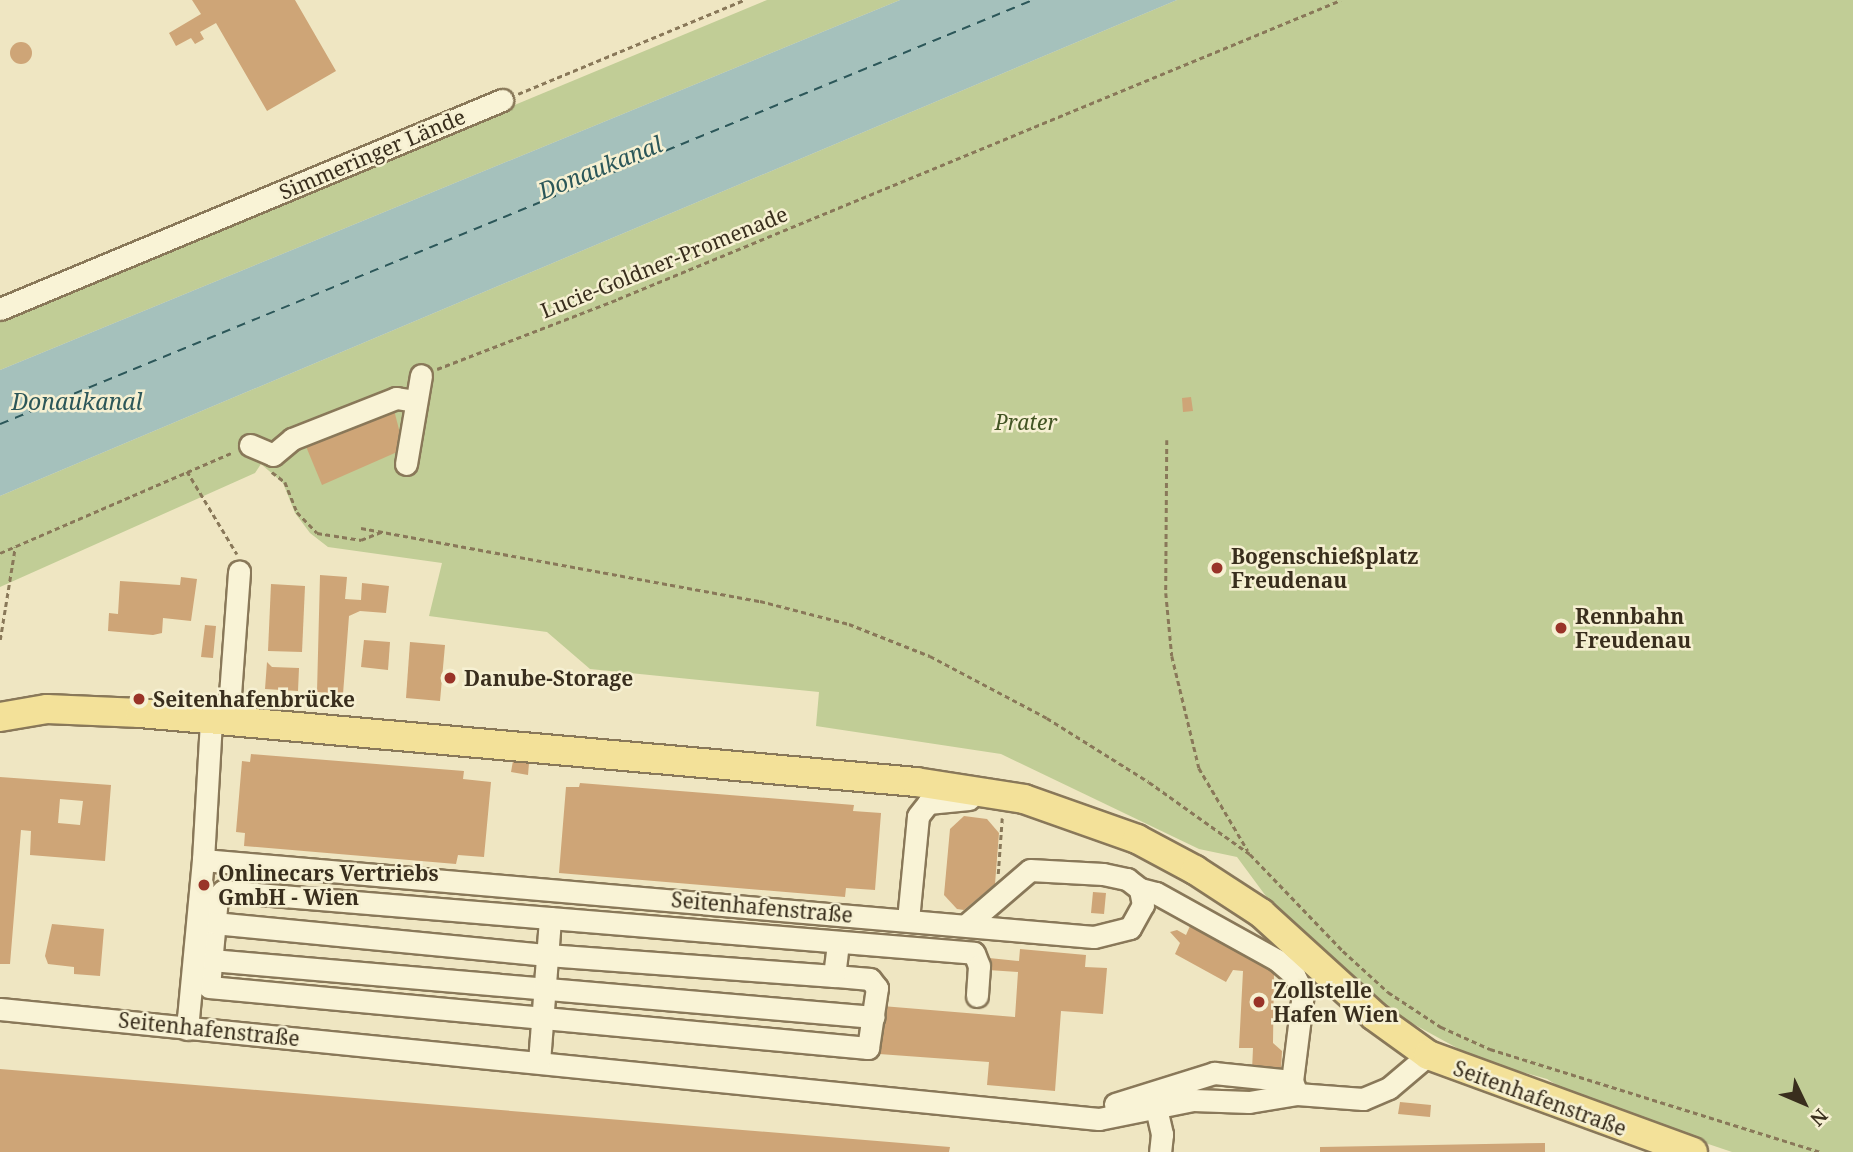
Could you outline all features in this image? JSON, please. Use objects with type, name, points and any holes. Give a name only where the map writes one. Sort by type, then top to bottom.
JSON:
[{"type":"main road","name":"Seitenhafenstraße","points":[[5,716],[91,709],[916,782],[1049,806],[1137,839],[1261,913],[1374,1016],[1428,1055],[1693,1152]]},
{"type":"street","name":"Simmeringer Lände","points":[[0,309],[502,100]]},
{"type":"street","points":[[406,464],[421,375]]},
{"type":"street","points":[[250,445],[274,455],[292,439],[396,398],[415,401]]},
{"type":"street","points":[[187,1029],[203,860],[239,571]]},
{"type":"street","points":[[908,920],[918,816],[928,803],[959,797],[1049,806]]},
{"type":"street","name":"Seitenhafenstraße","points":[[203,860],[1071,936],[1113,935],[1130,928],[1139,918],[1140,889]]},
{"type":"street","points":[[966,925],[1030,870],[1103,874],[1127,879],[1140,889],[1156,893],[1278,960],[1294,975],[1303,993],[1294,1087]]},
{"type":"street","points":[[214,923],[547,955],[875,981],[874,1017],[868,1048],[214,990],[209,987],[214,923],[223,891],[974,953],[979,965],[977,996]]},
{"type":"street","points":[[539,1062],[550,918]]},
{"type":"street","points":[[834,976],[838,942]]},
{"type":"street","points":[[211,960],[874,1017]]},
{"type":"street","name":"Seitenhafenstraße","points":[[0,1009],[133,1019],[187,1029],[539,1062],[1012,1112],[1119,1117],[1193,1100],[1249,1102],[1294,1087]]},
{"type":"street","name":"Seitenhafenstraße","points":[[1087,1115],[1214,1073],[1363,1099],[1377,1096],[1428,1055]]},
{"type":"street","points":[[1156,1108],[1162,1134],[1160,1152]]},
{"type":"path","points":[[502,100],[744,0]]},
{"type":"path","name":"Lucie-Goldner-Promenade","points":[[421,375],[631,294],[1341,0]]},
{"type":"path","points":[[1167,440],[1166,593],[1172,656],[1199,768],[1250,853]]},
{"type":"path","points":[[0,553],[250,445],[260,461],[285,482],[297,512],[317,533],[360,540],[381,532]]},
{"type":"path","points":[[187,471],[234,546],[239,571]]},
{"type":"path","points":[[361,528],[760,601],[849,624],[930,656],[1047,718],[1149,782],[1250,853],[1343,951],[1388,992],[1441,1027],[1489,1049],[1821,1152]]},
{"type":"path","points":[[0,640],[15,547]]},
{"type":"path","points":[[996,899],[1003,811]]},
{"type":"green space","points":[[767,0],[900,0],[0,370],[0,319]]},
{"type":"green space","name":"Prater","points":[[1177,0],[1853,0],[1853,1152],[1732,1152],[1584,1102],[1547,1079],[1479,1060],[1384,1008],[1271,903],[1237,857],[1199,849],[1001,754],[816,726],[819,692],[590,669],[547,632],[429,616],[442,563],[328,547],[310,533],[295,513],[283,483],[261,464],[255,473],[0,587],[0,496]]},
{"type":"water","name":"Donaukanal","points":[[900,0],[1177,0],[0,496],[0,370]]},
{"type":"building","points":[[192,0],[295,0],[336,71],[267,111],[216,23],[200,32],[204,39],[195,44],[191,38],[176,46],[169,33],[201,14]]},
{"type":"building","points":[[21,42],[29,45],[32,53],[29,61],[21,64],[13,61],[10,53],[13,45]]},
{"type":"building","points":[[1191,397],[1193,411],[1183,412],[1182,398]]},
{"type":"building","points":[[393,406],[404,449],[322,485],[305,444]]},
{"type":"building","points":[[320,575],[347,577],[345,599],[361,600],[362,583],[389,586],[386,613],[360,611],[349,616],[343,694],[317,692]]},
{"type":"building","points":[[181,577],[197,579],[191,621],[163,618],[162,633],[153,635],[108,631],[109,613],[118,614],[120,581],[180,585]]},
{"type":"building","points":[[271,584],[305,586],[302,652],[268,651]]},
{"type":"building","points":[[205,625],[216,626],[213,658],[201,657]]},
{"type":"building","points":[[364,640],[390,642],[388,670],[361,667]]},
{"type":"building","points":[[410,642],[445,645],[440,701],[406,698]]},
{"type":"building","points":[[267,662],[272,667],[299,668],[298,691],[265,689]]},
{"type":"building","points":[[251,754],[464,771],[463,779],[491,782],[484,857],[458,855],[456,864],[244,846],[245,833],[236,832],[242,761],[250,762]]},
{"type":"building","points":[[513,761],[529,763],[528,775],[511,772]]},
{"type":"building","points":[[0,777],[111,785],[105,861],[30,855],[31,831],[21,830],[10,964],[0,964]],"holes":[[[60,799],[83,801],[80,825],[58,823]]]},
{"type":"building","points":[[580,783],[854,805],[853,811],[881,813],[875,890],[846,888],[845,897],[559,873],[566,787],[579,787]]},
{"type":"building","points":[[964,816],[987,819],[999,833],[995,884],[964,910],[957,909],[944,895],[950,829]]},
{"type":"building","points":[[1093,892],[1106,893],[1104,914],[1091,913]]},
{"type":"building","points":[[52,924],[104,929],[100,976],[74,974],[74,967],[48,964],[45,956]]},
{"type":"building","points":[[1190,926],[1274,972],[1273,1043],[1282,1051],[1281,1071],[1252,1070],[1253,1048],[1239,1048],[1243,971],[1233,970],[1226,982],[1175,954],[1180,943],[1170,932],[1177,930],[1186,935]]},
{"type":"building","points":[[1020,949],[1086,955],[1085,967],[1107,968],[1103,1014],[1061,1011],[1055,1091],[987,1085],[989,1062],[879,1054],[882,1006],[1015,1017],[1018,972],[988,970],[989,958],[1019,961]]},
{"type":"building","points":[[0,1069],[950,1147],[949,1152],[0,1152]]},
{"type":"building","points":[[1400,1102],[1431,1105],[1430,1117],[1398,1114]]},
{"type":"building","points":[[1545,1143],[1545,1152],[1320,1152],[1320,1147]]},
{"type":"ferry route","points":[[0,424],[1033,0]]},
{"type":"place","name":"Bogenschießplatz Freudenau","points":[[1217,568]]},
{"type":"place","name":"Rennbahn Freudenau","points":[[1561,628]]},
{"type":"place","name":"Danube-Storage","points":[[450,678]]},
{"type":"place","name":"Seitenhafenbrücke","points":[[139,699]]},
{"type":"place","name":"Onlinecars Vertriebs GmbH - Wien","points":[[204,885]]},
{"type":"place","name":"Zollstelle Hafen Wien","points":[[1259,1002]]}]
